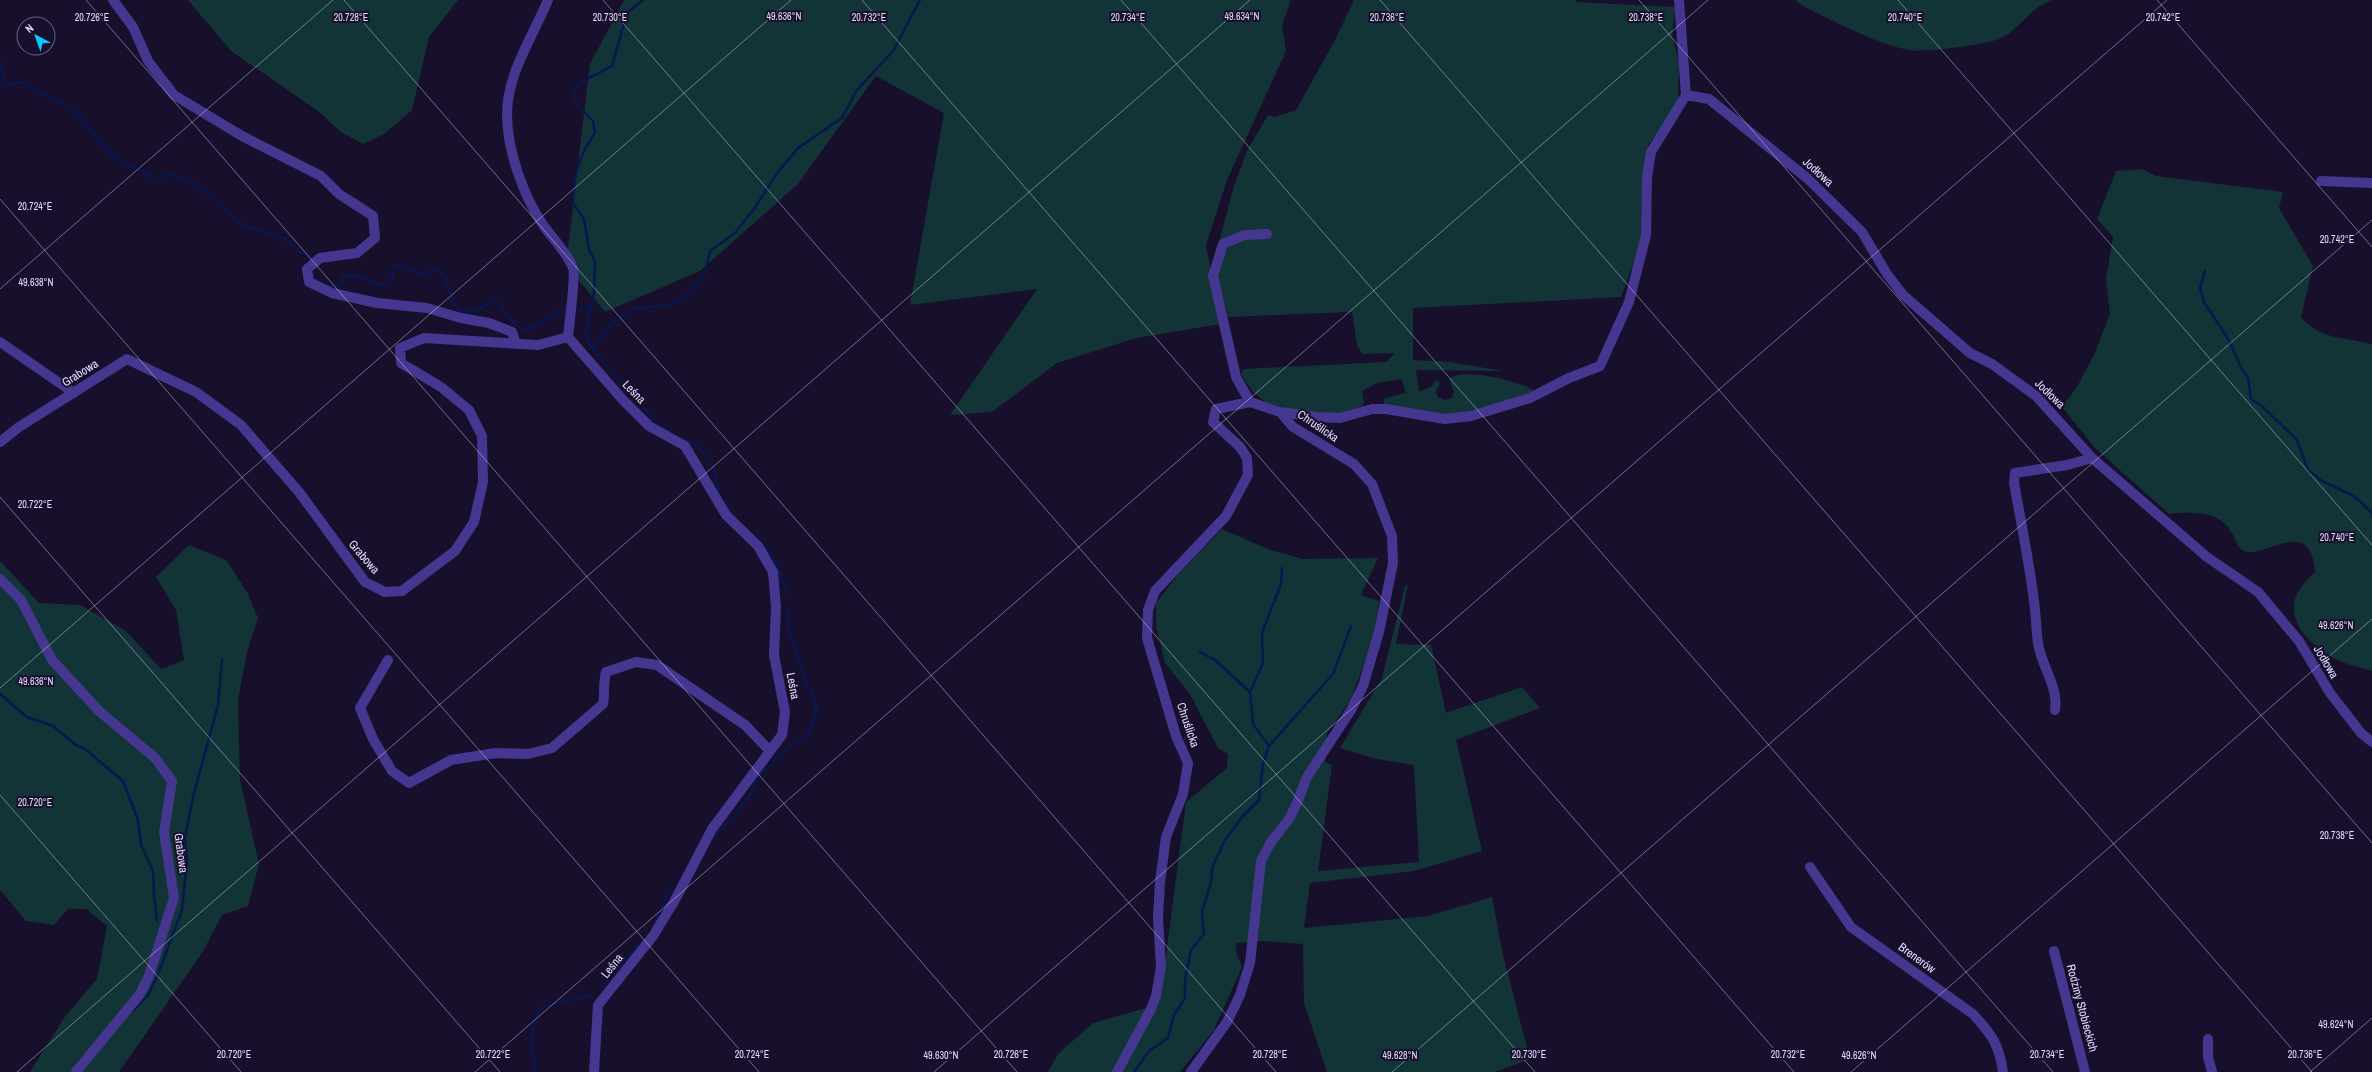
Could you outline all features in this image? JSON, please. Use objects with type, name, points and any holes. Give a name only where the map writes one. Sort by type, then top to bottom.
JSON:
[{"type":"street","points":[[113,0],[133,27],[148,61],[174,95],[242,136],[321,176],[339,194],[373,216],[375,238],[357,253],[320,258],[307,269],[309,282],[332,293],[377,303],[427,308],[461,318],[489,323],[512,332],[516,344]]},
{"type":"street","points":[[548,0],[520,60],[511,89],[507,114],[516,165],[524,191],[543,224],[573,268],[564,338]]},
{"type":"street","points":[[1280,412],[1317,418],[1340,418],[1372,409],[1445,419],[1471,416],[1530,398],[1569,378],[1600,366],[1629,302],[1646,235],[1647,177],[1651,152],[1686,95],[1679,0]]},
{"type":"street","name":"Jodłowa","points":[[1686,95],[1709,100],[1807,178],[1862,232],[1887,274],[1903,294],[1970,354],[1992,364],[2036,396],[2092,458],[2207,557],[2258,592],[2299,641],[2330,693],[2361,733],[2372,742]]},
{"type":"street","points":[[2321,181],[2372,183]]},
{"type":"street","points":[[1250,402],[1236,376],[1213,276],[1223,244],[1244,235],[1267,234]]},
{"type":"street","name":"Grabowa","points":[[0,442],[19,427],[127,359],[196,392],[241,425],[300,492],[365,582],[385,592],[402,591],[455,551],[474,522],[483,482],[482,436],[468,410],[440,388],[401,363],[400,348],[424,338],[538,345],[564,338]]},
{"type":"street","name":"Leśna","points":[[564,338],[649,426],[686,446],[726,515],[758,546],[773,572],[776,607],[774,655],[785,712],[782,735],[712,829],[675,900],[653,936],[598,1006],[594,1072]]},
{"type":"street","points":[[0,342],[74,393]]},
{"type":"street","name":"Chruślicka","points":[[1117,1072],[1151,1009],[1156,996],[1161,968],[1158,918],[1160,882],[1166,837],[1184,794],[1188,763],[1176,736],[1147,638],[1148,610],[1155,591],[1226,516],[1248,475],[1248,458],[1240,447],[1213,422],[1216,409],[1250,402],[1280,412],[1293,427],[1354,464],[1372,484],[1392,536],[1393,563],[1380,632],[1363,686],[1351,710],[1307,777],[1289,819],[1271,842],[1261,861],[1250,963],[1240,995],[1227,1022],[1191,1072]]},
{"type":"street","points":[[2055,710],[2057,701],[2041,659],[2038,643],[2034,601],[2014,483],[2015,473],[2067,465],[2092,458]]},
{"type":"street","name":"Grabowa","points":[[0,579],[21,600],[52,660],[99,711],[155,758],[172,781],[164,832],[174,898],[155,958],[140,994],[76,1072]]},
{"type":"street","points":[[388,660],[360,708],[373,739],[392,771],[409,783],[451,760],[496,753],[528,754],[552,748],[603,704],[605,692],[603,682],[606,672],[636,662],[657,665],[744,725],[770,751]]},
{"type":"street","name":"Brenerów","points":[[1810,867],[1852,927],[1973,1014],[1989,1032],[2000,1050],[2003,1072]]},
{"type":"street","name":"Rodziny Stobieckich","points":[[2054,951],[2085,1072]]},
{"type":"street","points":[[2208,1039],[2208,1057],[2212,1072]]},
{"type":"green space","points":[[188,0],[458,0],[429,37],[412,110],[384,134],[363,144],[341,132],[318,111],[231,51]]},
{"type":"green space","points":[[624,0],[1291,0],[1282,25],[1286,51],[1227,180],[1206,245],[1221,324],[1136,338],[1057,363],[992,412],[950,415],[1037,289],[910,305],[944,113],[876,76],[797,185],[700,271],[605,312],[566,265],[590,64]]},
{"type":"green space","points":[[1354,0],[1576,0],[1576,2],[1675,7],[1672,37],[1679,61],[1678,100],[1665,123],[1648,145],[1642,186],[1641,243],[1621,297],[1413,308],[1413,360],[1450,362],[1503,371],[1416,370],[1419,392],[1431,387],[1436,380],[1440,383],[1436,391],[1438,397],[1445,400],[1452,398],[1454,392],[1449,379],[1466,374],[1490,376],[1514,382],[1532,389],[1534,393],[1482,409],[1450,414],[1410,411],[1386,406],[1383,402],[1385,398],[1406,393],[1402,379],[1377,383],[1362,391],[1364,404],[1345,414],[1306,413],[1267,403],[1253,392],[1241,374],[1243,369],[1386,362],[1395,353],[1362,354],[1357,345],[1352,312],[1228,317],[1218,280],[1217,250],[1234,186],[1247,151],[1268,115],[1275,117],[1296,110],[1335,40]]},
{"type":"green space","points":[[1796,0],[2052,0],[2037,8],[2006,36],[1999,39],[1980,44],[1953,48],[1916,51],[1881,42],[1801,5]]},
{"type":"green space","points":[[2143,169],[2156,176],[2283,192],[2279,208],[2313,266],[2301,317],[2316,330],[2324,334],[2372,344],[2372,671],[2341,662],[2324,652],[2303,633],[2298,625],[2294,608],[2296,595],[2306,581],[2315,572],[2312,555],[2305,545],[2296,542],[2286,543],[2253,552],[2244,551],[2238,546],[2227,525],[2213,516],[2196,513],[2169,514],[2095,448],[2062,407],[2077,387],[2094,355],[2110,314],[2106,279],[2113,237],[2097,219],[2116,171]]},
{"type":"green space","points":[[1222,529],[1270,550],[1303,559],[1378,558],[1361,595],[1379,601],[1374,638],[1350,701],[1327,733],[1325,762],[1332,765],[1318,871],[1419,862],[1414,765],[1377,759],[1340,748],[1382,678],[1405,586],[1408,585],[1396,644],[1431,645],[1446,713],[1522,687],[1540,708],[1456,740],[1482,851],[1414,871],[1310,883],[1304,928],[1428,916],[1492,897],[1503,955],[1530,1059],[1495,1072],[1327,1072],[1304,1003],[1303,944],[1263,941],[1236,943],[1236,952],[1242,967],[1214,1030],[1180,1072],[1048,1072],[1058,1054],[1093,1023],[1157,1005],[1166,955],[1186,802],[1227,768],[1228,754],[1218,748],[1190,694],[1165,663],[1156,626],[1156,603],[1181,571]]},
{"type":"green space","points":[[189,545],[226,560],[247,592],[258,618],[247,652],[238,700],[240,780],[259,864],[248,906],[222,915],[202,953],[119,1072],[30,1072],[64,1018],[97,979],[107,926],[86,909],[68,909],[54,925],[26,921],[0,890],[0,561],[39,603],[80,605],[126,631],[161,669],[184,660],[176,610],[156,577]]},
{"type":"waterway","points":[[627,388],[589,344],[586,332],[594,291],[595,262],[589,249],[584,219],[572,202],[578,166],[585,149],[595,133],[593,121],[577,104],[573,91],[578,84],[612,66],[627,13],[643,0]]},
{"type":"waterway","points":[[593,348],[613,323],[635,308],[666,306],[685,296],[705,275],[710,251],[735,233],[754,209],[778,172],[798,148],[842,118],[857,90],[893,51],[920,0]]},
{"type":"waterway","points":[[0,59],[4,81],[9,85],[23,82],[34,90],[73,110],[108,151],[118,160],[147,174],[157,181],[161,181],[166,175],[179,176],[191,181],[211,196],[239,222],[250,228],[271,233],[285,239],[295,249],[307,254],[312,259]]},
{"type":"waterway","points":[[324,284],[333,287],[341,284],[344,275],[353,275],[383,286],[390,282],[393,274],[392,268],[395,265],[427,276],[431,269],[435,269],[442,273],[445,277],[452,298],[459,309],[466,312],[475,311],[497,300],[513,322],[519,327],[525,329],[532,328],[540,324],[561,309],[566,308]]},
{"type":"waterway","points":[[2205,271],[2200,288],[2204,302],[2227,337],[2241,367],[2248,378],[2251,399],[2263,407],[2297,440],[2308,470],[2322,481],[2354,496],[2372,513]]},
{"type":"waterway","points":[[312,274],[319,282]]},
{"type":"waterway","points":[[576,308],[589,310]]},
{"type":"waterway","points":[[634,396],[656,423],[670,432]]},
{"type":"waterway","points":[[678,437],[697,445],[712,462],[720,496],[734,516]]},
{"type":"waterway","points":[[753,535],[760,541],[770,554],[778,569],[787,594]]},
{"type":"waterway","points":[[1134,1072],[1149,1051],[1168,1038],[1174,1015],[1185,998],[1185,979],[1191,950],[1204,934],[1202,912],[1211,882],[1212,868],[1225,840],[1242,817],[1259,800],[1263,763],[1269,746],[1253,724],[1250,692],[1263,663],[1262,633],[1281,584],[1282,568]]},
{"type":"waterway","points":[[711,840],[739,810],[751,794],[756,779],[777,756],[807,735],[816,715],[816,701],[806,682],[788,625],[787,608]]},
{"type":"waterway","points":[[1269,746],[1333,674],[1351,626]]},
{"type":"waterway","points":[[1200,652],[1215,660],[1250,692]]},
{"type":"waterway","points":[[132,1012],[148,995],[157,977],[182,910],[187,861],[185,838],[193,797],[218,705],[222,660]]},
{"type":"waterway","points":[[0,694],[27,717],[53,726],[76,745],[85,749],[123,781],[138,820],[141,845],[153,871],[157,921]]},
{"type":"waterway","points":[[655,923],[671,887]]},
{"type":"waterway","points":[[599,988],[641,943]]},
{"type":"waterway","points":[[535,1072],[532,1046],[533,1028],[535,1020],[544,1006],[590,996]]}]
